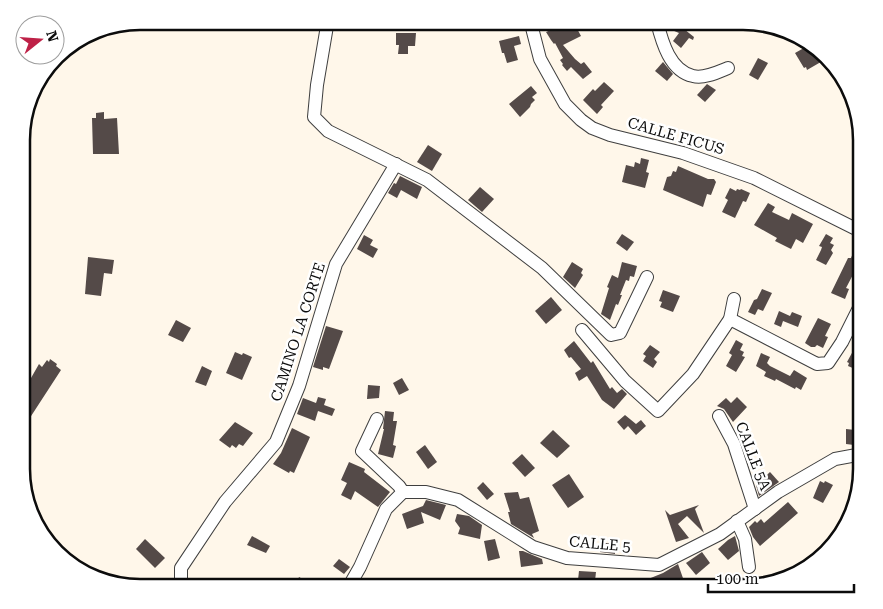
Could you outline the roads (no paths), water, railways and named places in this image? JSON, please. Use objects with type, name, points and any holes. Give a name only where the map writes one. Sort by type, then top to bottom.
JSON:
[{"type":"street","points":[[326,30],[317,85],[314,117],[328,132],[427,180],[542,268],[611,335],[620,333],[647,277]]},
{"type":"street","name":"CALLE FICUS","points":[[533,30],[540,59],[565,104],[580,120],[592,128],[610,135],[683,153],[754,178],[853,228]]},
{"type":"street","points":[[659,30],[662,43],[682,72],[695,77],[728,68]]},
{"type":"street","name":"CAMINO LA CORTE","points":[[181,579],[181,568],[225,502],[276,442],[299,386],[336,264],[396,164]]},
{"type":"street","points":[[582,330],[626,381],[658,410],[693,374],[730,319],[734,299]]},
{"type":"street","points":[[730,319],[817,364],[828,362],[842,342],[853,320]]},
{"type":"street","name":"CALLE 5A","points":[[719,416],[734,444],[754,509]]},
{"type":"street","points":[[353,579],[386,509],[403,492],[362,451],[377,419]]},
{"type":"street","name":"CALLE 5","points":[[403,492],[426,492],[458,500],[533,547],[567,558],[659,565],[720,534],[778,492],[835,459],[853,456]]},
{"type":"street","points":[[737,522],[745,539],[749,567]]}]
